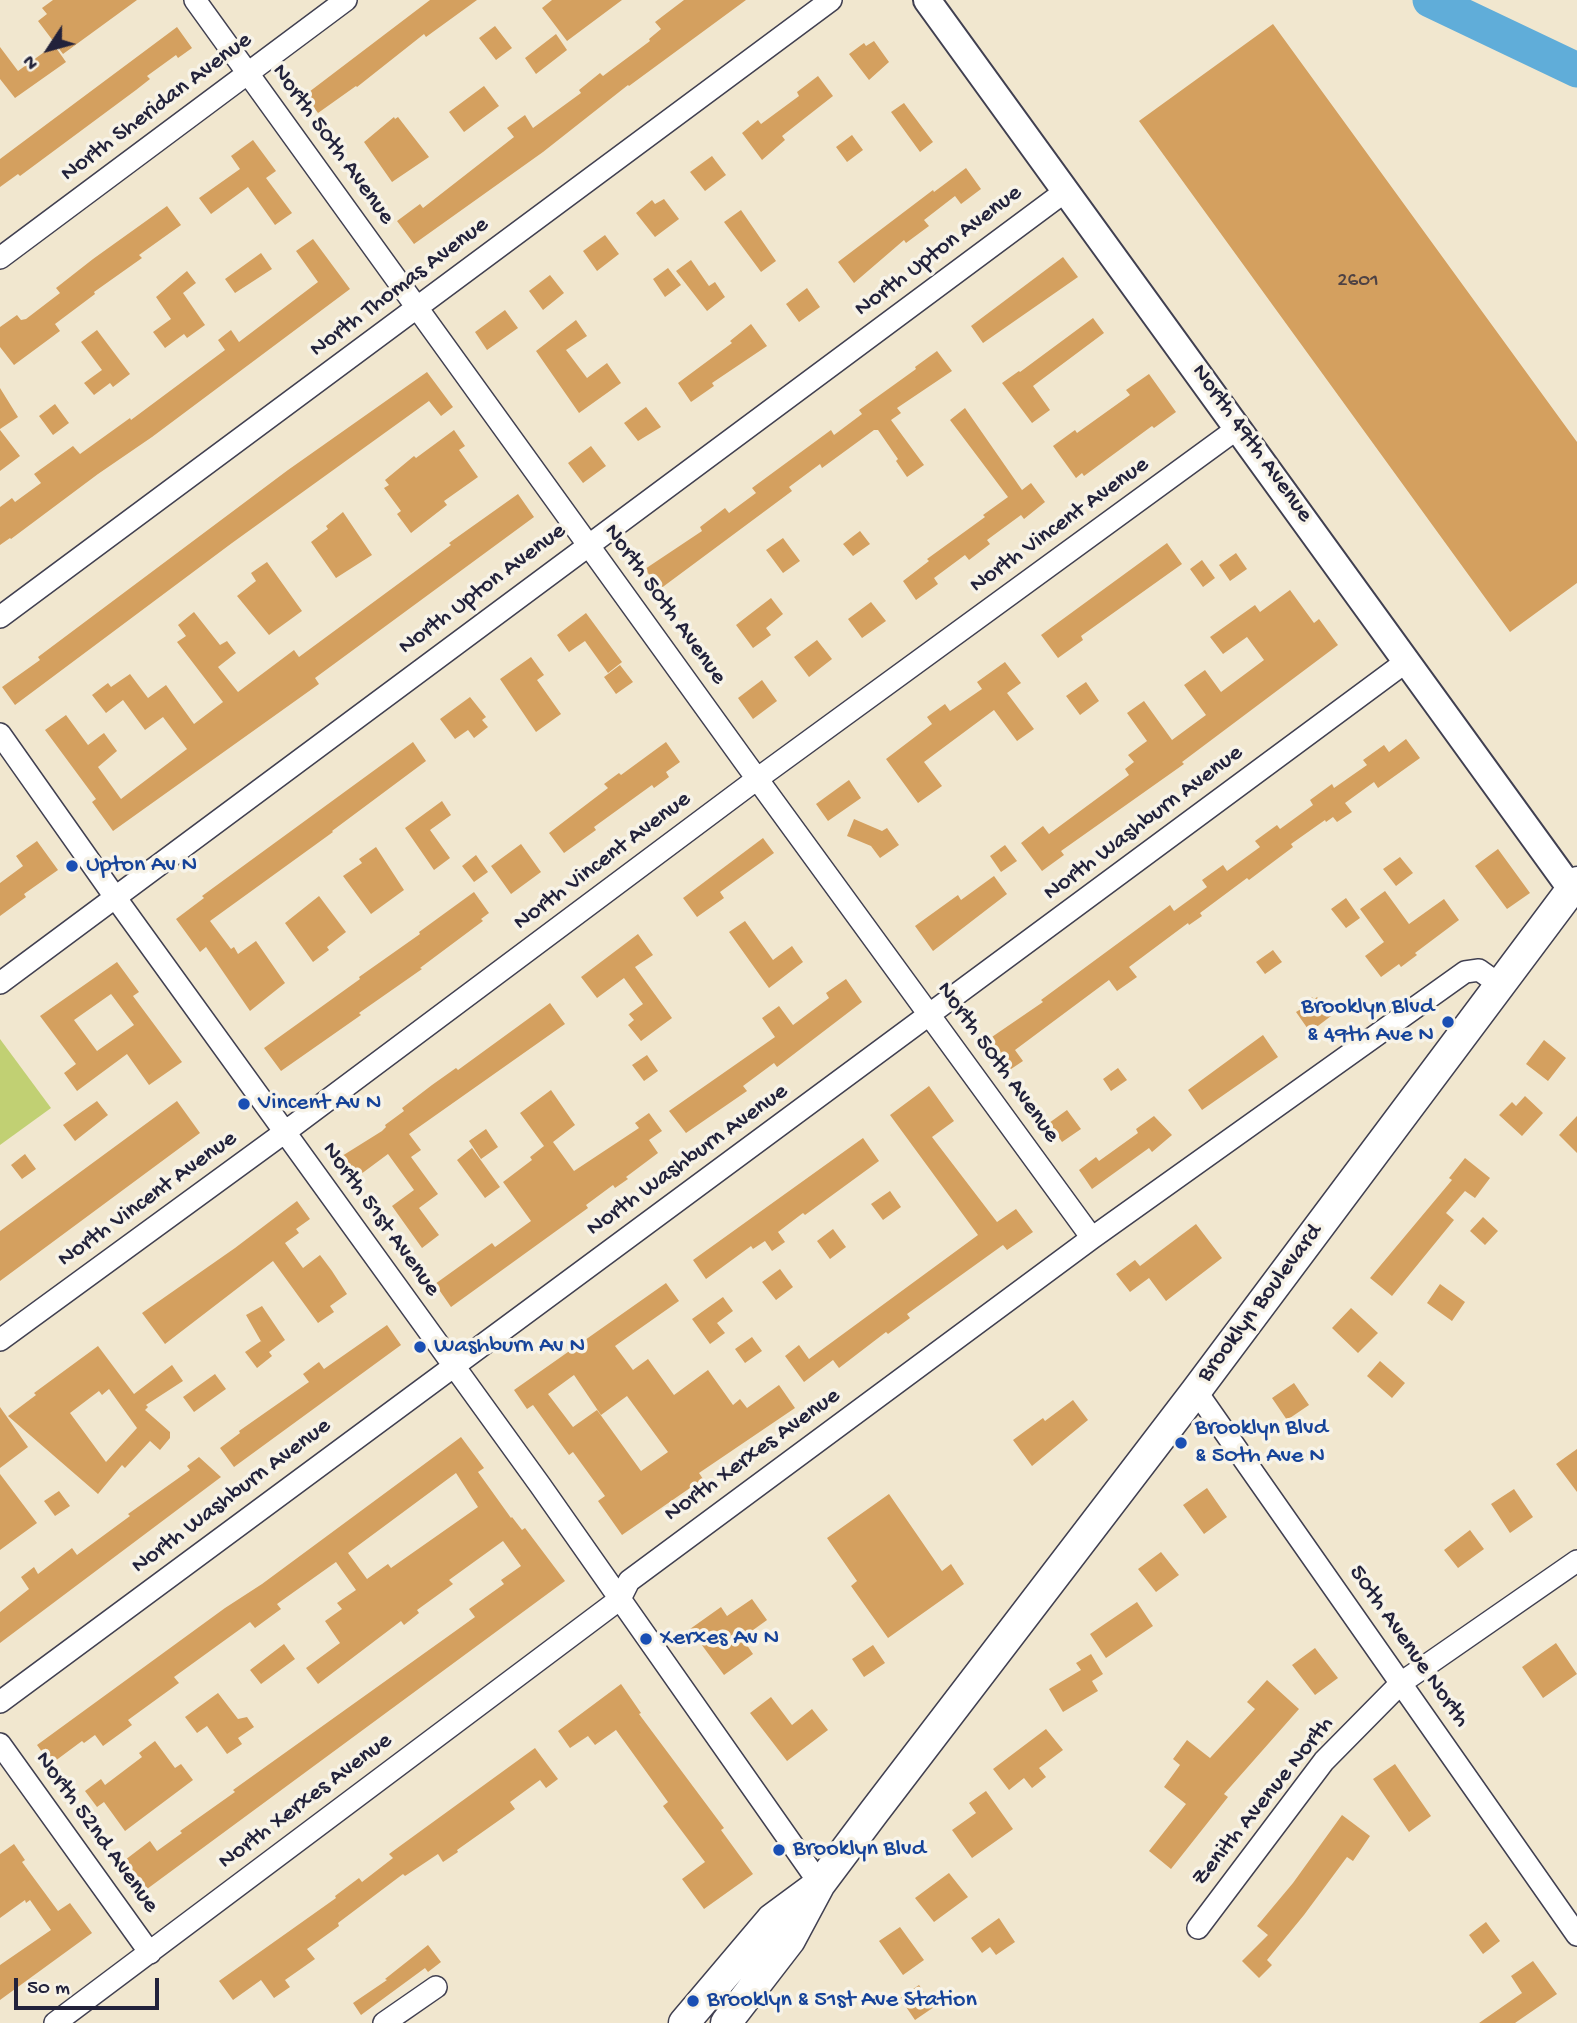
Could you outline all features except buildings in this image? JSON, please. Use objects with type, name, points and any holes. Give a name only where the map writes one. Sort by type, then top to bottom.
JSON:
[{"type":"main road","name":"Brooklyn Boulevard","points":[[726,2023],[790,1940],[820,1884],[951,1709],[1196,1391],[1500,985],[1575,890]]},
{"type":"main road","name":"Brooklyn Boulevard","points":[[684,2023],[772,1919],[820,1884]]},
{"type":"street","name":"North 50th Avenue","points":[[195,0],[1092,1238]]},
{"type":"street","name":"North Sheridan Avenue","points":[[0,258],[346,0]]},
{"type":"street","name":"North Thomas Avenue","points":[[0,617],[831,0]]},
{"type":"street","name":"North 49th Avenue","points":[[927,0],[1575,890]]},
{"type":"street","name":"North Upton Avenue","points":[[0,983],[1067,190]]},
{"type":"street","name":"North Vincent Avenue","points":[[0,1340],[285,1132],[757,779],[1238,428]]},
{"type":"street","name":"North Washburn Avenue","points":[[0,1702],[1407,661]]},
{"type":"street","name":"North 51st Avenue","points":[[0,734],[540,1485],[820,1884]]},
{"type":"street","name":"North Xerxes Avenue","points":[[55,2023],[620,1600],[629,1581],[1092,1238],[1465,972],[1479,970],[1500,985]]},
{"type":"street","name":"50th Avenue North","points":[[1196,1391],[1577,1935]]},
{"type":"street","name":"Zenith Avenue North","points":[[1198,1928],[1324,1761],[1401,1683],[1577,1562]]},
{"type":"street","name":"North 52nd Avenue","points":[[0,1744],[150,1953]]},
{"type":"street","points":[[384,2023],[436,1987]]},
{"type":"green space","points":[[0,1039],[51,1108],[0,1145]]},
{"type":"waterway","points":[[1430,0],[1577,70]]},
{"type":"place","name":"Upton Av N","points":[[72,866]]},
{"type":"place","name":"Brooklyn Blvd & 49th Ave N","points":[[1448,1022]]},
{"type":"place","name":"Vincent Av N","points":[[244,1104]]},
{"type":"place","name":"Washburn Av N","points":[[420,1347]]},
{"type":"place","name":"Brooklyn Blvd & 50th Ave N","points":[[1181,1443]]},
{"type":"place","name":"Xerxes Av N","points":[[646,1639]]},
{"type":"place","name":"Brooklyn Blvd","points":[[779,1850]]},
{"type":"place","name":"Brooklyn & 51st Ave Station","points":[[693,2001]]}]
